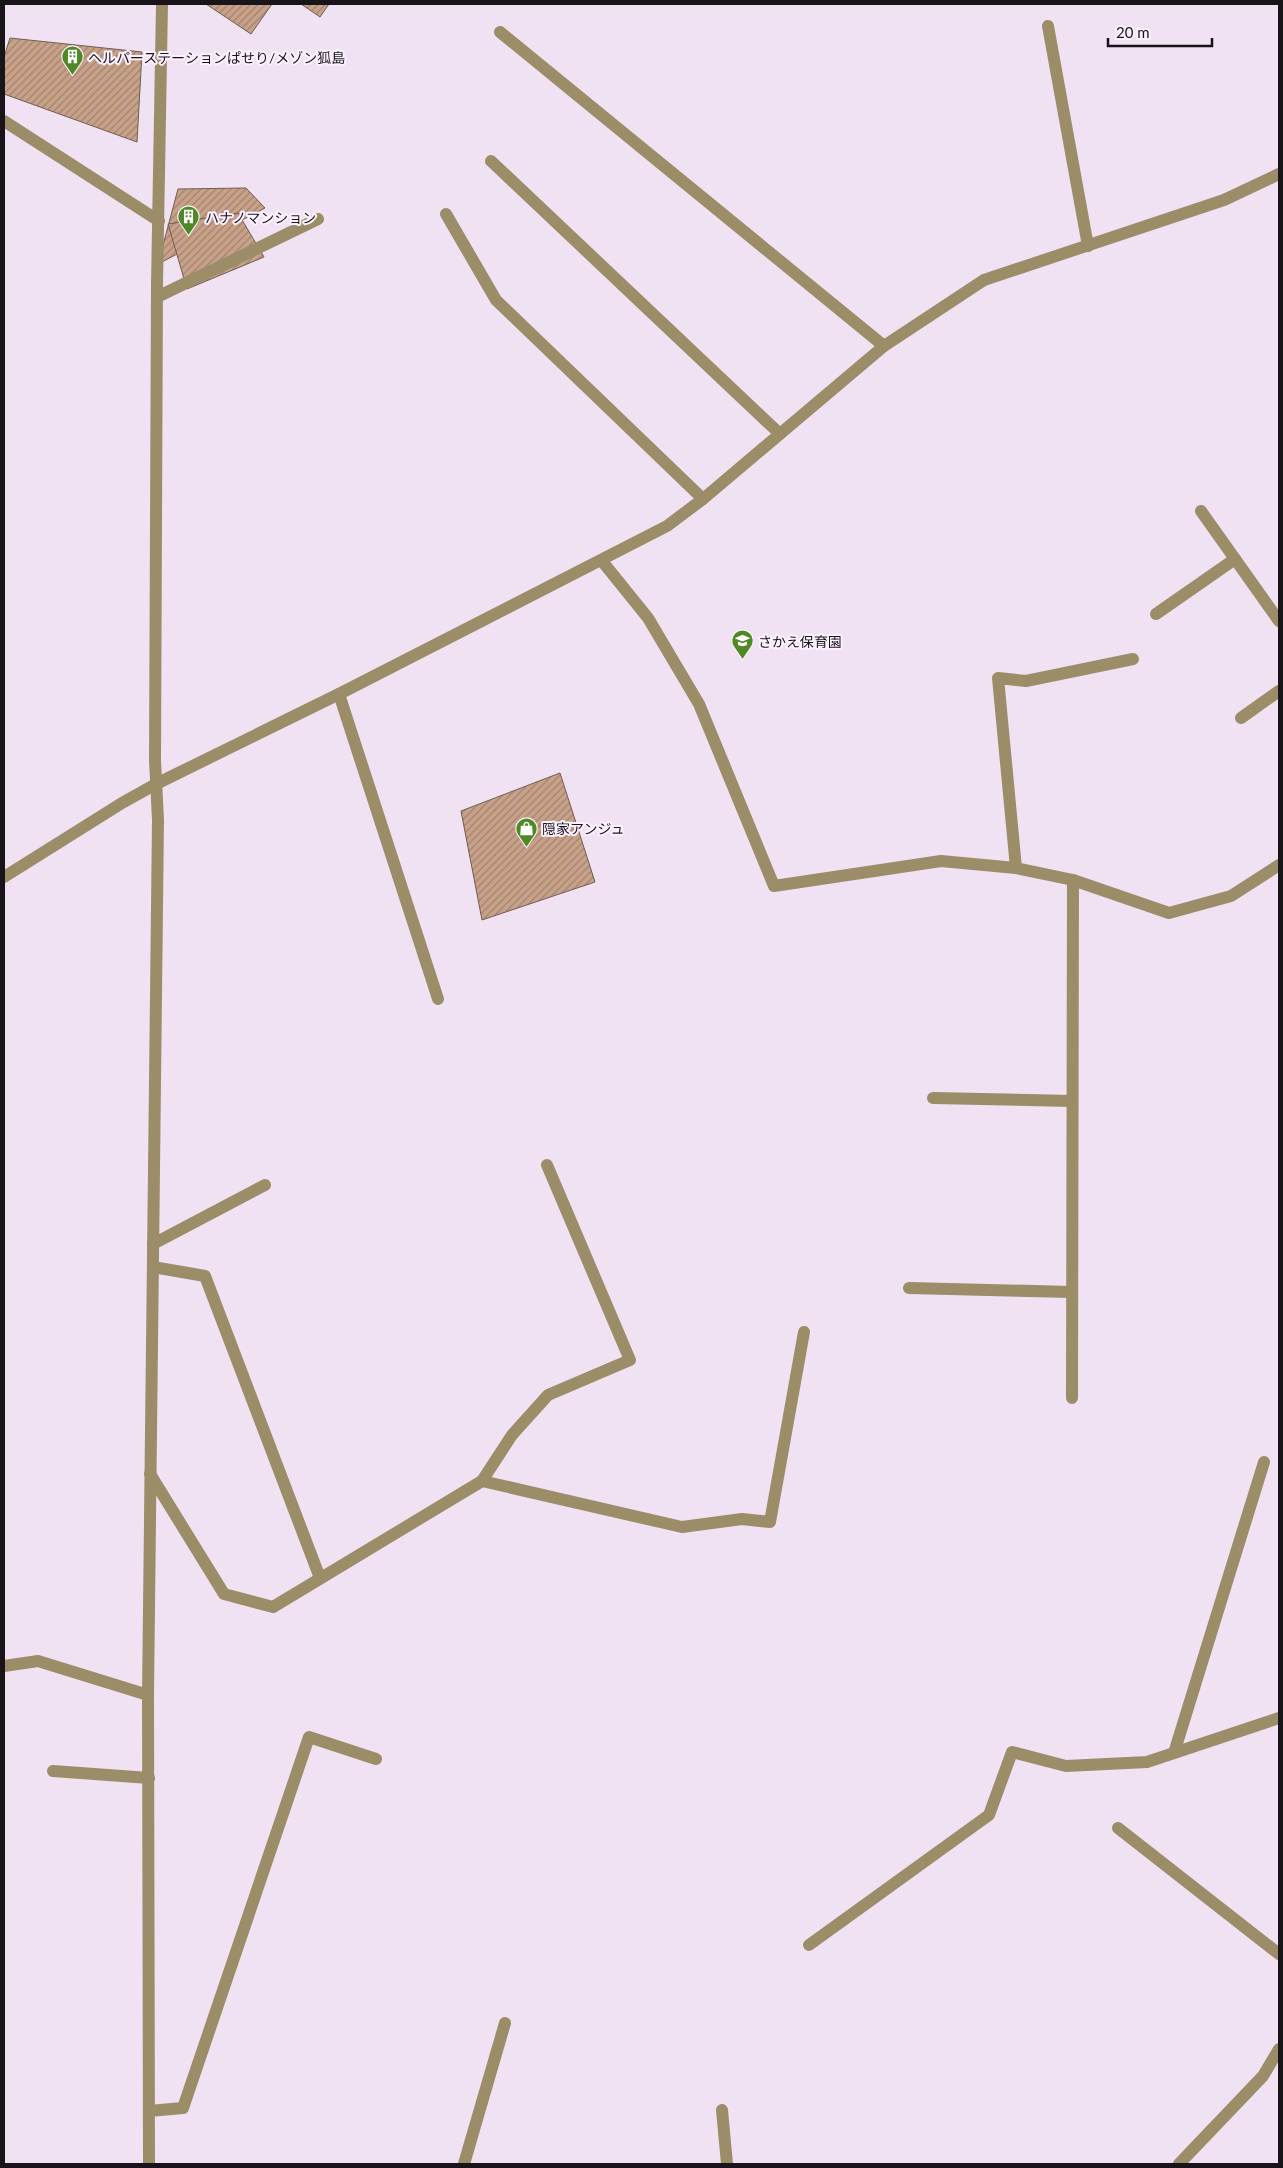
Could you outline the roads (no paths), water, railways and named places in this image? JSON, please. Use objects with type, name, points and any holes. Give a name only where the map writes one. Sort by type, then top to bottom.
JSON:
[{"type":"street","points":[[149,2164],[148,1695],[158,820],[156,784],[157,297],[162,4]]},
{"type":"street","points":[[1048,26],[1088,246]]},
{"type":"street","points":[[500,32],[884,346]]},
{"type":"street","points":[[4,121],[159,221]]},
{"type":"street","points":[[491,161],[780,434]]},
{"type":"street","points":[[4,877],[122,803],[156,784],[339,694],[602,561],[667,526],[884,346],[984,280],[1224,200],[1279,174]]},
{"type":"street","points":[[446,214],[496,300],[703,498]]},
{"type":"street","points":[[157,297],[318,219]]},
{"type":"street","points":[[1200,511],[1279,621]]},
{"type":"street","points":[[1156,614],[1235,558]]},
{"type":"street","points":[[602,561],[648,618],[699,704],[774,886],[941,861],[1016,868],[1073,880],[1170,913],[1231,896],[1279,865]]},
{"type":"street","points":[[1016,868],[998,678],[1026,682],[1133,659]]},
{"type":"street","points":[[1242,718],[1279,691]]},
{"type":"street","points":[[339,694],[438,999]]},
{"type":"street","points":[[1072,1398],[1073,880]]},
{"type":"street","points":[[934,1098],[1072,1101]]},
{"type":"street","points":[[150,1474],[224,1594],[273,1607],[482,1481],[512,1435],[548,1395],[630,1360],[547,1165]]},
{"type":"street","points":[[153,1244],[265,1185]]},
{"type":"street","points":[[153,1267],[205,1276],[320,1578]]},
{"type":"street","points":[[909,1288],[1072,1292]]},
{"type":"street","points":[[482,1481],[682,1527],[742,1519],[770,1522],[804,1332]]},
{"type":"street","points":[[1174,1753],[1264,1462]]},
{"type":"street","points":[[4,1666],[38,1661],[148,1695]]},
{"type":"street","points":[[809,1945],[989,1815],[1012,1752],[1066,1766],[1146,1762],[1279,1718]]},
{"type":"street","points":[[149,2112],[183,2108],[310,1736],[376,1759]]},
{"type":"street","points":[[53,1771],[149,1778]]},
{"type":"street","points":[[1118,1828],[1279,1954]]},
{"type":"street","points":[[464,2164],[505,2023]]},
{"type":"street","points":[[1179,2164],[1263,2076],[1279,2049]]},
{"type":"street","points":[[722,2110],[727,2164]]},
{"type":"place","name":"ヘルパーステーションぱせり/メゾン狐島","points":[[72,76]]},
{"type":"place","name":"ハナノマンション","points":[[189,236]]},
{"type":"place","name":"さかえ保育園","points":[[742,660]]},
{"type":"place","name":"隠家アンジュ","points":[[526,847]]}]
